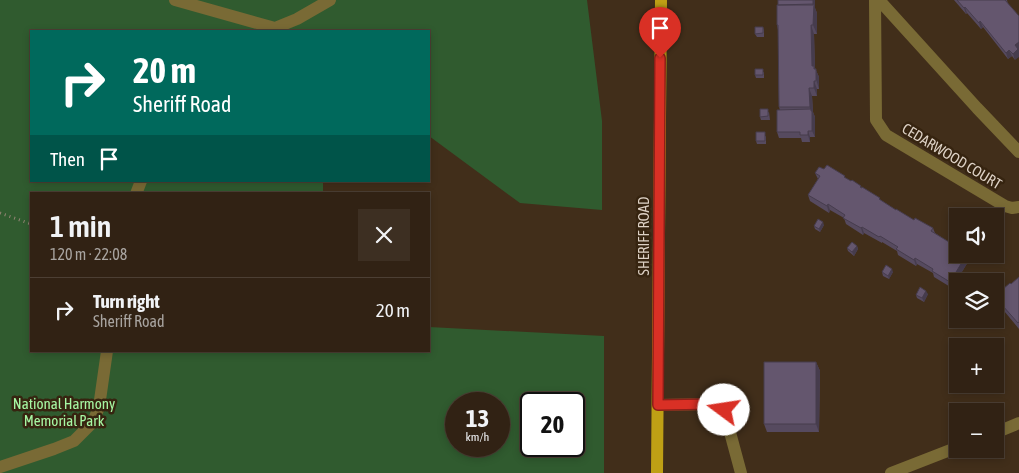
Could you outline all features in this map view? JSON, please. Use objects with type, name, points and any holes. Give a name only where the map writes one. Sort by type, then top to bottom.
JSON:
[{"type":"main road","name":"SHERIFF ROAD","points":[[657,473],[661,0]]},
{"type":"street","points":[[175,0],[273,29],[297,19],[330,0]]},
{"type":"street","name":"CEDARWOOD COURT","points":[[875,0],[876,120],[886,135],[1005,206],[1019,207]]},
{"type":"street","points":[[879,0],[976,108],[1019,152]]},
{"type":"street","points":[[0,467],[74,441],[93,422],[99,407],[107,352]]},
{"type":"street","points":[[658,405],[712,404],[724,410],[741,473]]},
{"type":"street","points":[[1004,429],[1019,423]]},
{"type":"street","points":[[891,473],[949,450]]},
{"type":"path","points":[[0,212],[30,224]]},
{"type":"green space","name":"National Harmony Memorial Park","points":[[0,0],[587,0],[602,121],[602,210],[520,203],[430,137],[430,30],[30,30],[30,182],[323,182],[323,192],[30,192],[30,352],[430,352],[430,327],[604,336],[604,473],[0,473]]},
{"type":"building","points":[[778,0],[813,0],[813,5],[778,5]]},
{"type":"building","points":[[957,0],[1005,0],[1019,16],[1019,42],[1015,45],[1018,49],[1013,54],[1009,50],[1006,53],[980,21],[979,23]]},
{"type":"building","points":[[814,4],[813,25],[811,25],[812,66],[816,69],[816,81],[814,81],[814,88],[809,88],[810,107],[779,107],[777,5]]},
{"type":"building","points":[[755,27],[763,27],[763,33],[755,34]]},
{"type":"building","points":[[755,69],[763,69],[763,75],[755,75]]},
{"type":"building","points":[[760,109],[768,109],[768,116],[760,117]]},
{"type":"building","points":[[811,109],[812,131],[808,131],[808,135],[800,135],[800,132],[777,132],[777,110]]},
{"type":"building","points":[[756,132],[765,132],[765,141],[756,141]]},
{"type":"building","points":[[827,165],[896,210],[933,228],[931,231],[949,242],[949,263],[962,263],[955,273],[949,273],[949,281],[932,271],[933,269],[896,249],[898,247],[880,236],[843,218],[845,215],[828,204],[827,206],[808,195],[820,176],[815,173],[819,167],[824,169]]},
{"type":"building","points":[[818,219],[823,222],[819,229],[814,226]]},
{"type":"building","points":[[852,242],[857,246],[852,252],[847,248]]},
{"type":"building","points":[[886,265],[892,269],[888,276],[882,272]]},
{"type":"building","points":[[1019,277],[1018,323],[1004,307],[1004,288]]},
{"type":"building","points":[[920,287],[926,291],[922,298],[916,295]]},
{"type":"building","points":[[764,362],[816,362],[816,424],[764,424]]},
{"type":"route","points":[[660,58],[658,405],[712,404],[724,410]]}]
